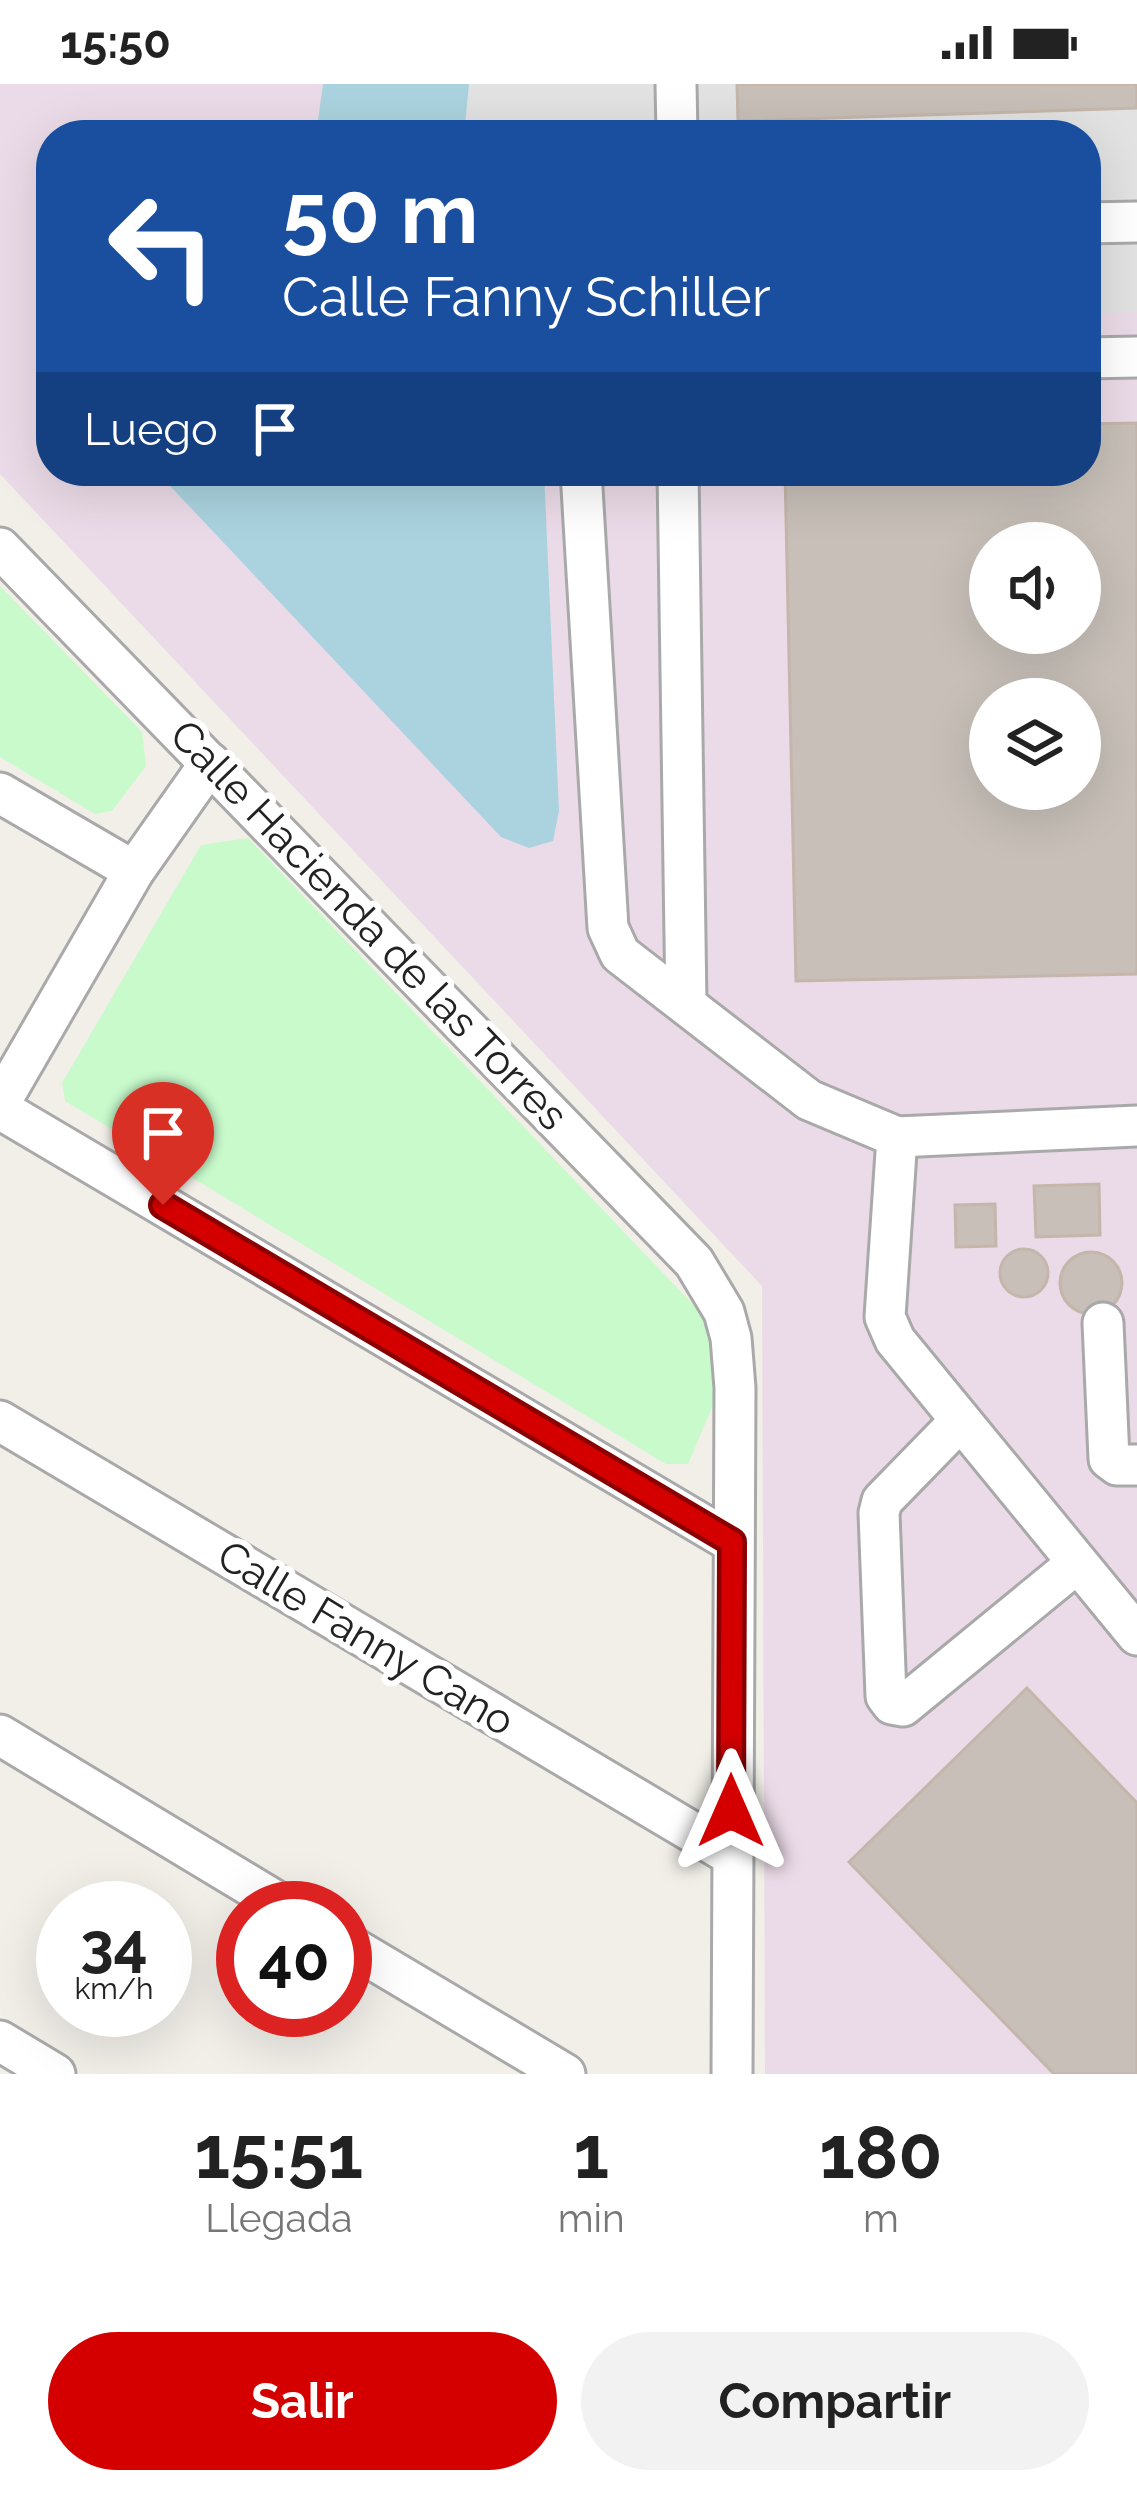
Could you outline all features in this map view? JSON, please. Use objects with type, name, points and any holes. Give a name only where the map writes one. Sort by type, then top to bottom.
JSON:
[{"type":"street","points":[[676,84],[677,120]]},
{"type":"street","points":[[1101,223],[1137,222]]},
{"type":"street","points":[[1101,358],[1137,357]]},
{"type":"street","points":[[582,486],[608,928],[620,954],[809,1100],[897,1138],[1137,1126]]},
{"type":"street","points":[[679,486],[686,1004]]},
{"type":"street","name":"Calle Hacienda de las Torres","points":[[0,548],[694,1262],[724,1312],[734,1361],[732,1542]]},
{"type":"street","points":[[210,763],[134,871],[0,1106],[732,1542],[732,2074]]},
{"type":"street","points":[[0,794],[134,871]]},
{"type":"street","points":[[897,1138],[885,1317],[895,1340],[1137,1635]]},
{"type":"street","points":[[1103,1323],[1109,1460],[1137,1465]]},
{"type":"street","name":"Calle Fanny Cano","points":[[0,1421],[731,1856]]},
{"type":"street","points":[[959,1422],[882,1502],[879,1514],[886,1696],[892,1704],[903,1706],[1076,1564]]},
{"type":"street","points":[[0,1735],[242,1881]]},
{"type":"street","points":[[372,1960],[547,2070]]},
{"type":"street","points":[[0,2041],[55,2074]]},
{"type":"shaded area","points":[[0,84],[1137,84],[1137,2074],[765,2074],[762,1286],[0,474]]},
{"type":"shaded area","points":[[323,84],[1137,84],[1137,312],[1101,313],[1101,120],[318,120]]},
{"type":"green space","points":[[0,586],[142,732],[146,766],[112,811],[95,814],[0,757]]},
{"type":"green space","points":[[248,838],[726,1339],[730,1365],[688,1464],[666,1464],[65,1101],[62,1083],[201,845]]},
{"type":"water","points":[[323,84],[469,84],[465,120],[318,120]]},
{"type":"water","points":[[170,486],[545,486],[559,811],[553,841],[529,848],[501,837]]},
{"type":"building","points":[[737,84],[1137,84],[1137,108],[738,120]]},
{"type":"building","points":[[1137,423],[1137,974],[796,981],[785,486],[1101,486],[1101,424]]},
{"type":"building","points":[[1099,1184],[1100,1235],[1036,1237],[1034,1186]]},
{"type":"building","points":[[995,1204],[996,1246],[956,1247],[955,1205]]},
{"type":"building","points":[[1024,1249],[1041,1256],[1048,1273],[1041,1290],[1024,1297],[1007,1290],[1000,1273],[1007,1256]]},
{"type":"building","points":[[1091,1252],[1113,1261],[1122,1283],[1113,1305],[1091,1314],[1069,1305],[1060,1283],[1069,1261]]},
{"type":"building","points":[[1027,1688],[1137,1803],[1137,2074],[1054,2074],[849,1862]]},
{"type":"route","points":[[163,1205],[732,1542],[731,1811]]}]
